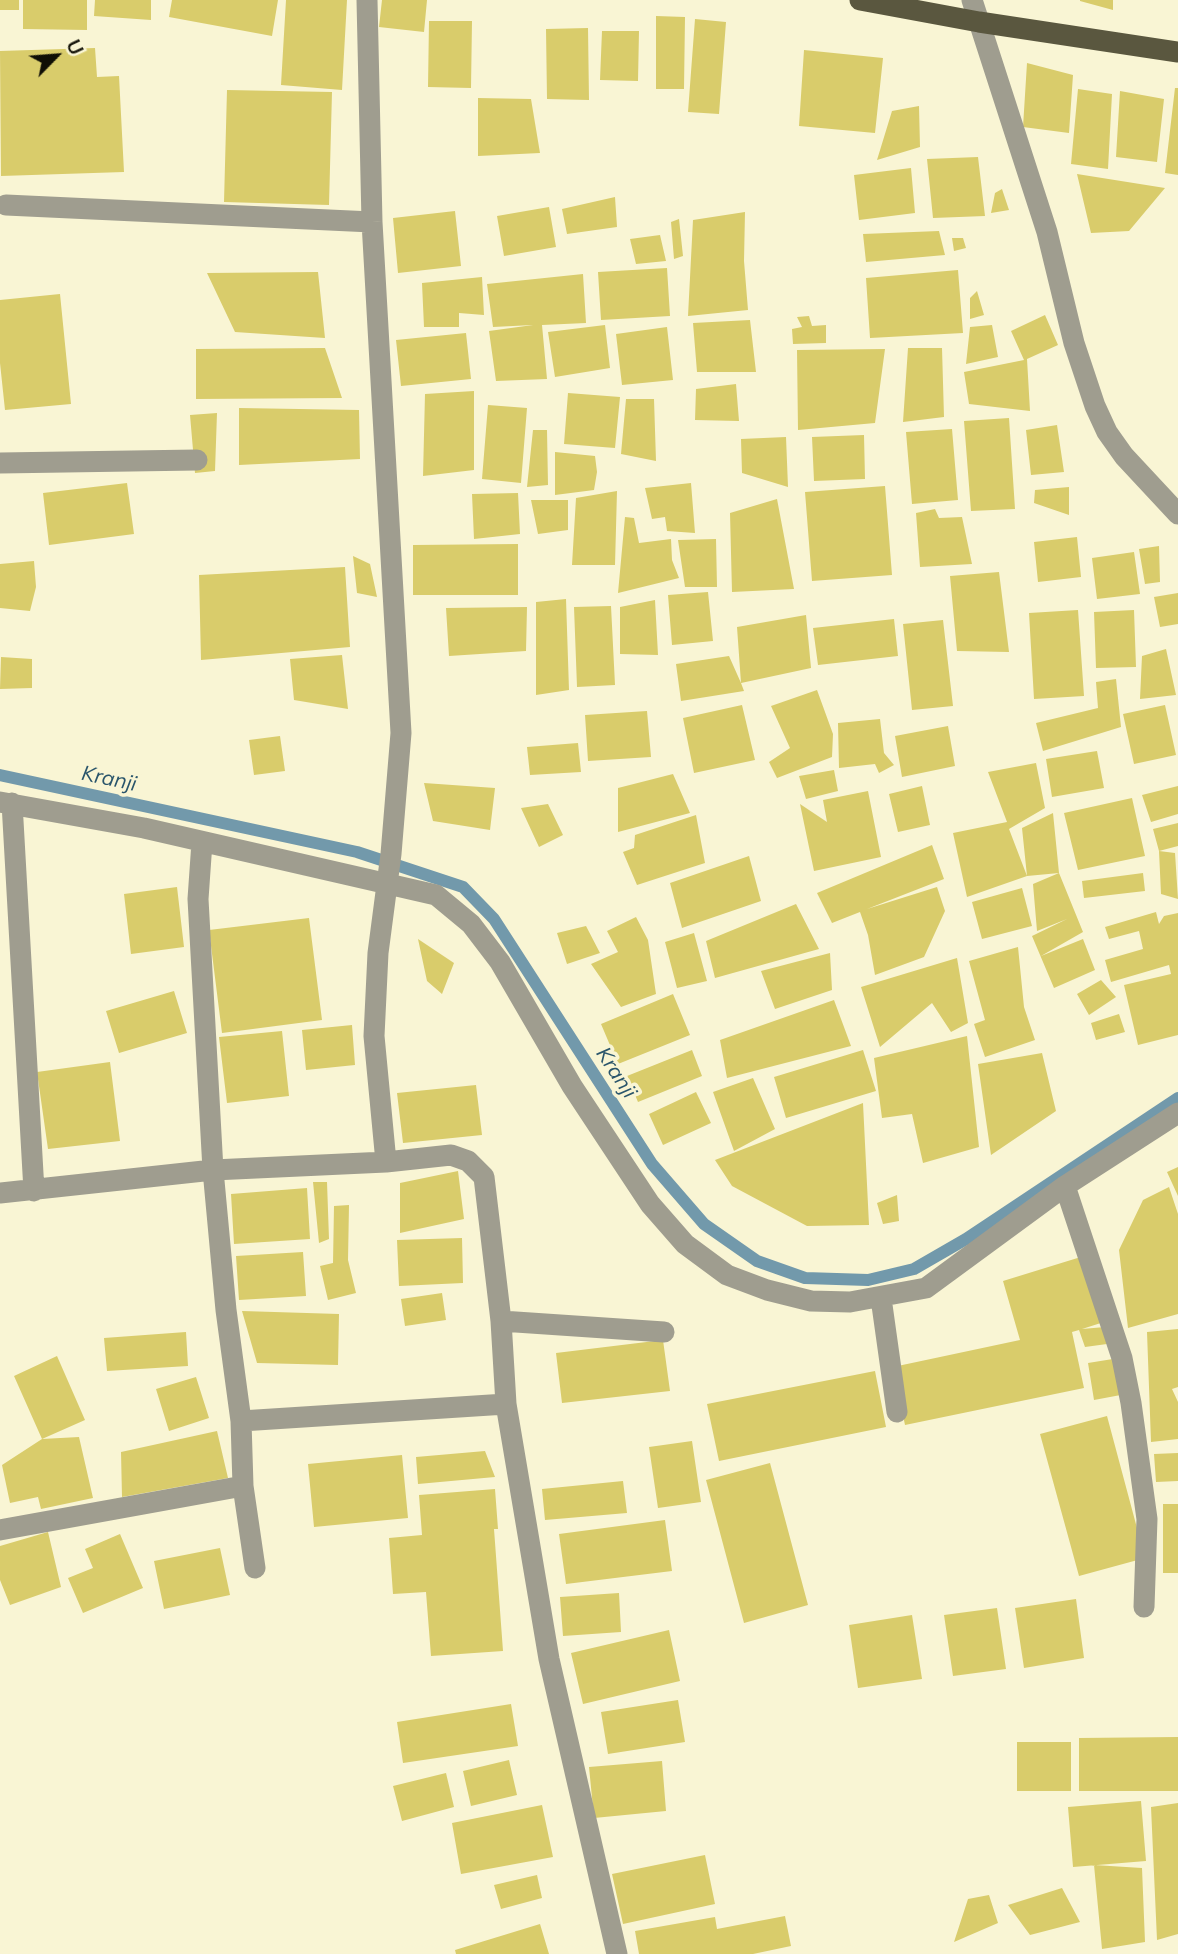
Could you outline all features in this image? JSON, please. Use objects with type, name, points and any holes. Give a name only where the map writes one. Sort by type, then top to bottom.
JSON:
[{"type":"main road","points":[[860,0],[979,22],[1178,52]]},
{"type":"street","points":[[367,0],[372,222],[401,733],[391,854],[378,953],[374,1036],[387,1162]]},
{"type":"street","points":[[972,0],[1047,232],[1074,343],[1095,406],[1107,432],[1124,456],[1178,514]]},
{"type":"street","points":[[6,205],[372,222]]},
{"type":"street","points":[[0,463],[197,460]]},
{"type":"street","points":[[34,1191],[10,936],[6,802],[144,828],[436,895],[471,924],[500,962],[572,1086],[650,1203],[685,1244],[727,1275],[767,1290],[811,1301],[850,1302],[926,1288],[1065,1186],[1178,1113]]},
{"type":"street","points":[[202,842],[198,899],[213,1170],[226,1310],[241,1421],[243,1486],[255,1567]]},
{"type":"street","points":[[0,1193],[213,1170],[387,1162],[451,1155],[468,1161],[484,1177],[501,1321],[506,1404],[549,1660],[617,1954]]},
{"type":"street","points":[[1065,1186],[1122,1359],[1131,1403],[1147,1519],[1144,1607]]},
{"type":"street","points":[[881,1298],[897,1412]]},
{"type":"street","points":[[501,1321],[664,1332]]},
{"type":"street","points":[[241,1421],[506,1404]]},
{"type":"street","points":[[0,1530],[243,1486]]},
{"type":"building","points":[[0,0],[19,0],[19,10],[0,10]]},
{"type":"building","points":[[23,0],[87,0],[87,30],[23,29]]},
{"type":"building","points":[[95,0],[151,0],[151,20],[94,16]]},
{"type":"building","points":[[172,0],[278,0],[272,36],[169,17]]},
{"type":"building","points":[[286,0],[347,0],[342,90],[281,85]]},
{"type":"building","points":[[382,0],[427,0],[424,32],[379,27]]},
{"type":"building","points":[[1113,0],[1113,10],[1080,1]]},
{"type":"building","points":[[656,16],[685,17],[684,89],[656,89]]},
{"type":"building","points":[[695,19],[726,22],[719,114],[688,112]]},
{"type":"building","points":[[429,21],[472,21],[471,88],[428,87]]},
{"type":"building","points":[[588,28],[589,100],[547,99],[546,29]]},
{"type":"building","points":[[602,31],[639,31],[638,81],[600,80]]},
{"type":"building","points":[[95,48],[97,77],[119,76],[124,172],[1,176],[0,51]]},
{"type":"building","points":[[804,50],[883,58],[875,133],[799,126]]},
{"type":"building","points":[[1027,63],[1073,75],[1069,133],[1023,127]]},
{"type":"building","points":[[1175,88],[1178,88],[1178,175],[1165,173]]},
{"type":"building","points":[[1078,89],[1112,94],[1108,169],[1071,164]]},
{"type":"building","points":[[227,90],[332,92],[329,205],[224,202]]},
{"type":"building","points":[[1120,91],[1164,99],[1157,162],[1116,157]]},
{"type":"building","points":[[478,98],[531,99],[540,153],[478,156]]},
{"type":"building","points":[[919,106],[920,147],[877,160],[892,111]]},
{"type":"building","points":[[978,157],[985,216],[933,218],[927,159]]},
{"type":"building","points":[[911,168],[915,213],[859,220],[854,175]]},
{"type":"building","points":[[1077,174],[1165,188],[1129,231],[1091,233]]},
{"type":"building","points":[[1002,189],[1009,210],[991,213],[995,193]]},
{"type":"building","points":[[615,197],[617,227],[567,234],[562,209]]},
{"type":"building","points":[[549,207],[556,247],[504,256],[497,216]]},
{"type":"building","points":[[455,211],[461,266],[398,273],[393,218]]},
{"type":"building","points":[[745,212],[744,261],[748,310],[688,316],[693,220]]},
{"type":"building","points":[[679,219],[683,256],[674,259],[671,222]]},
{"type":"building","points":[[939,231],[945,255],[866,262],[863,234]]},
{"type":"building","points":[[660,235],[666,261],[636,264],[630,239]]},
{"type":"building","points":[[952,238],[963,238],[966,248],[954,251]]},
{"type":"building","points":[[667,268],[670,316],[601,320],[598,272]]},
{"type":"building","points":[[958,270],[963,333],[870,338],[866,278]]},
{"type":"building","points":[[318,272],[325,338],[235,332],[207,273]]},
{"type":"building","points":[[583,274],[586,323],[542,325],[547,379],[496,381],[489,331],[533,325],[493,327],[487,284]]},
{"type":"building","points":[[482,277],[484,315],[459,313],[459,327],[424,327],[422,283]]},
{"type":"building","points":[[977,291],[984,315],[970,319],[970,298]]},
{"type":"building","points":[[60,294],[71,404],[5,410],[0,363],[0,300]]},
{"type":"building","points":[[1045,315],[1058,345],[1027,359],[1030,411],[969,404],[964,372],[1024,360],[1011,331]]},
{"type":"building","points":[[809,316],[812,326],[826,325],[826,343],[793,344],[792,329],[802,327],[797,317]]},
{"type":"building","points":[[750,320],[756,372],[697,372],[693,323]]},
{"type":"building","points":[[605,325],[610,368],[555,377],[548,332]]},
{"type":"building","points":[[992,325],[998,357],[966,364],[970,327]]},
{"type":"building","points":[[667,327],[673,380],[622,385],[616,334]]},
{"type":"building","points":[[466,333],[471,379],[401,386],[396,340]]},
{"type":"building","points":[[325,348],[342,398],[196,399],[196,349]]},
{"type":"building","points":[[908,348],[942,348],[944,417],[903,422]]},
{"type":"building","points":[[885,349],[875,423],[798,430],[797,350]]},
{"type":"building","points":[[736,384],[739,421],[695,420],[696,389]]},
{"type":"building","points":[[474,391],[474,470],[423,476],[425,394]]},
{"type":"building","points":[[568,393],[620,397],[615,448],[564,444]]},
{"type":"building","points":[[626,399],[654,399],[656,461],[621,454]]},
{"type":"building","points":[[488,405],[527,408],[521,483],[482,479]]},
{"type":"building","points":[[239,408],[359,410],[360,459],[239,465]]},
{"type":"building","points":[[217,413],[215,471],[195,473],[190,415]]},
{"type":"building","points":[[1009,418],[1015,509],[971,511],[964,421]]},
{"type":"building","points":[[1057,425],[1064,472],[1031,475],[1026,430]]},
{"type":"building","points":[[952,429],[958,500],[912,504],[906,432]]},
{"type":"building","points":[[533,430],[547,430],[548,485],[527,487]]},
{"type":"building","points":[[864,435],[865,479],[814,481],[812,437]]},
{"type":"building","points":[[786,437],[788,487],[742,473],[741,439]]},
{"type":"building","points":[[555,452],[595,456],[597,472],[594,490],[555,495]]},
{"type":"building","points":[[127,483],[134,534],[49,545],[43,493]]},
{"type":"building","points":[[691,483],[695,533],[667,531],[665,517],[652,519],[645,488]]},
{"type":"building","points":[[885,486],[892,575],[812,581],[805,492]]},
{"type":"building","points":[[1069,487],[1069,515],[1034,503],[1035,490]]},
{"type":"building","points":[[617,491],[615,565],[572,565],[576,498]]},
{"type":"building","points":[[518,493],[520,534],[474,539],[472,494]]},
{"type":"building","points":[[777,499],[794,589],[732,592],[730,513]]},
{"type":"building","points":[[531,500],[568,500],[568,530],[538,534]]},
{"type":"building","points":[[935,509],[939,518],[962,517],[972,564],[920,567],[916,513]]},
{"type":"building","points":[[625,517],[634,518],[639,543],[671,539],[672,560],[679,578],[618,593]]},
{"type":"building","points":[[1077,537],[1081,577],[1038,582],[1034,542]]},
{"type":"building","points":[[716,539],[717,587],[685,587],[678,540]]},
{"type":"building","points":[[518,544],[518,595],[413,595],[413,545]]},
{"type":"building","points":[[1159,546],[1160,582],[1145,584],[1139,549]]},
{"type":"building","points":[[1134,552],[1140,594],[1097,599],[1092,558]]},
{"type":"building","points":[[353,556],[370,564],[377,597],[357,593]]},
{"type":"building","points":[[34,561],[36,587],[30,611],[0,608],[0,564]]},
{"type":"building","points":[[345,567],[350,647],[201,660],[199,575]]},
{"type":"building","points":[[999,572],[1009,652],[957,651],[950,576]]},
{"type":"building","points":[[708,592],[713,641],[672,645],[668,595]]},
{"type":"building","points":[[1178,593],[1178,624],[1160,627],[1154,597]]},
{"type":"building","points":[[566,599],[569,690],[536,695],[536,602]]},
{"type":"building","points":[[655,600],[658,655],[620,654],[620,607]]},
{"type":"building","points":[[611,606],[615,685],[577,687],[574,607]]},
{"type":"building","points":[[527,607],[526,651],[449,656],[446,608]]},
{"type":"building","points":[[1078,610],[1084,696],[1034,699],[1029,613]]},
{"type":"building","points":[[1134,610],[1136,667],[1096,668],[1094,612]]},
{"type":"building","points":[[806,615],[811,668],[741,683],[737,627]]},
{"type":"building","points":[[894,619],[898,656],[818,665],[813,628]]},
{"type":"building","points":[[943,620],[953,706],[912,710],[903,624]]},
{"type":"building","points":[[1166,649],[1176,695],[1140,699],[1142,656]]},
{"type":"building","points":[[342,655],[348,709],[294,700],[290,659]]},
{"type":"building","points":[[729,656],[744,691],[681,701],[676,664]]},
{"type":"building","points":[[1,657],[32,659],[32,688],[0,689]]},
{"type":"building","points":[[1116,679],[1121,727],[1043,751],[1036,723],[1098,708],[1096,682]]},
{"type":"building","points":[[817,690],[833,734],[832,757],[777,778],[769,762],[790,748],[771,706]]},
{"type":"building","points":[[742,705],[755,760],[694,773],[683,718]]},
{"type":"building","points":[[1165,705],[1176,755],[1134,764],[1123,714]]},
{"type":"building","points":[[647,711],[651,757],[588,761],[585,715]]},
{"type":"building","points":[[880,719],[884,753],[894,765],[879,773],[875,764],[839,768],[838,723]]},
{"type":"building","points":[[948,726],[955,766],[902,777],[895,736]]},
{"type":"building","points":[[280,736],[285,771],[254,775],[249,740]]},
{"type":"building","points":[[578,743],[581,772],[530,775],[527,747]]},
{"type":"building","points":[[1097,751],[1104,788],[1052,797],[1046,759]]},
{"type":"building","points":[[1036,763],[1045,808],[1009,829],[1027,876],[967,897],[953,833],[1007,822],[988,772]]},
{"type":"building","points":[[834,770],[838,791],[806,799],[799,776]]},
{"type":"building","points":[[673,774],[690,813],[618,832],[618,788]]},
{"type":"building","points":[[424,783],[495,788],[490,830],[433,821]]},
{"type":"building","points":[[922,786],[930,825],[898,832],[889,794]]},
{"type":"building","points":[[1178,786],[1178,814],[1151,822],[1142,795]]},
{"type":"building","points":[[868,791],[881,857],[814,871],[800,804],[827,822],[823,800]]},
{"type":"building","points":[[1132,798],[1145,856],[1078,870],[1064,813]]},
{"type":"building","points":[[548,804],[563,835],[539,847],[521,808]]},
{"type":"building","points":[[1053,813],[1059,873],[1027,876],[1022,828]]},
{"type":"building","points":[[696,815],[705,863],[637,885],[623,852],[634,848],[635,835]]},
{"type":"building","points":[[1178,823],[1178,846],[1159,851],[1153,829]]},
{"type":"building","points":[[932,845],[944,879],[867,909],[937,887],[945,911],[924,957],[875,975],[868,935],[860,912],[832,923],[817,893]]},
{"type":"building","points":[[1159,851],[1175,853],[1178,899],[1161,894]]},
{"type":"building","points":[[749,856],[761,901],[682,928],[670,883]]},
{"type":"building","points":[[1059,873],[1083,932],[1041,956],[1083,939],[1095,970],[1054,988],[1032,936],[1067,919],[1037,931],[1033,884]]},
{"type":"building","points":[[1143,873],[1145,891],[1084,898],[1082,881]]},
{"type":"building","points":[[177,887],[184,947],[131,954],[124,894]]},
{"type":"building","points":[[1022,888],[1032,926],[982,939],[972,902]]},
{"type":"building","points":[[796,904],[819,949],[715,978],[706,941]]},
{"type":"building","points":[[1156,912],[1159,924],[1164,916],[1178,913],[1178,1035],[1138,1045],[1124,985],[1171,974],[1169,965],[1111,982],[1105,960],[1143,949],[1139,931],[1109,939],[1105,927]]},
{"type":"building","points":[[636,917],[648,940],[656,994],[621,1007],[591,964],[618,952],[607,931]]},
{"type":"building","points":[[309,918],[322,1020],[222,1033],[209,930]]},
{"type":"building","points":[[586,926],[600,953],[567,964],[557,933]]},
{"type":"building","points":[[694,933],[707,981],[677,988],[665,942]]},
{"type":"building","points":[[418,939],[454,963],[442,994],[427,981]]},
{"type":"building","points":[[1018,947],[1024,1007],[1035,1040],[985,1057],[974,1024],[985,1020],[969,961]]},
{"type":"building","points":[[830,953],[832,990],[775,1009],[761,971]]},
{"type":"building","points":[[957,958],[968,1023],[951,1032],[932,1003],[880,1047],[861,987]]},
{"type":"building","points":[[1101,980],[1116,997],[1089,1015],[1077,994]]},
{"type":"building","points":[[174,991],[187,1033],[119,1053],[106,1011]]},
{"type":"building","points":[[673,994],[690,1035],[618,1064],[601,1024]]},
{"type":"building","points":[[834,1000],[851,1046],[727,1078],[720,1040]]},
{"type":"building","points":[[1119,1014],[1125,1032],[1096,1040],[1091,1023]]},
{"type":"building","points":[[352,1025],[355,1065],[306,1070],[302,1030]]},
{"type":"building","points":[[282,1031],[289,1096],[227,1103],[219,1037]]},
{"type":"building","points":[[967,1036],[979,1147],[923,1163],[912,1114],[882,1118],[874,1058]]},
{"type":"building","points":[[692,1050],[702,1076],[638,1102],[627,1076]]},
{"type":"building","points":[[863,1050],[876,1091],[786,1118],[774,1077]]},
{"type":"building","points":[[1042,1053],[1056,1111],[991,1155],[978,1064]]},
{"type":"building","points":[[110,1062],[120,1141],[48,1149],[37,1072]]},
{"type":"building","points":[[753,1078],[775,1129],[734,1151],[713,1092]]},
{"type":"building","points":[[476,1085],[482,1135],[403,1143],[397,1093]]},
{"type":"building","points":[[696,1092],[711,1123],[663,1145],[649,1114]]},
{"type":"building","points":[[863,1103],[869,1225],[807,1226],[732,1186],[715,1160]]},
{"type":"building","points":[[1178,1167],[1178,1196],[1167,1172]]},
{"type":"building","points":[[458,1171],[464,1219],[400,1233],[400,1183]]},
{"type":"building","points":[[313,1182],[327,1182],[329,1239],[319,1243]]},
{"type":"building","points":[[1169,1187],[1178,1214],[1178,1314],[1128,1328],[1119,1250],[1143,1200]]},
{"type":"building","points":[[307,1188],[310,1239],[234,1244],[231,1194]]},
{"type":"building","points":[[897,1195],[899,1221],[883,1224],[877,1203]]},
{"type":"building","points":[[349,1205],[348,1260],[356,1293],[328,1300],[320,1266],[333,1263],[334,1206]]},
{"type":"building","points":[[462,1238],[463,1283],[399,1286],[397,1240]]},
{"type":"building","points":[[303,1252],[306,1296],[239,1300],[236,1256]]},
{"type":"building","points":[[1084,1256],[1104,1322],[1082,1329],[1105,1327],[1107,1344],[1085,1347],[1079,1330],[1072,1332],[1084,1388],[905,1425],[893,1367],[1020,1340],[1003,1281]]},
{"type":"building","points":[[442,1293],[446,1320],[405,1326],[401,1299]]},
{"type":"building","points":[[242,1311],[339,1314],[338,1365],[257,1363]]},
{"type":"building","points":[[1178,1329],[1178,1387],[1172,1389],[1178,1402],[1178,1439],[1151,1442],[1147,1332]]},
{"type":"building","points":[[186,1332],[188,1366],[107,1371],[104,1338]]},
{"type":"building","points":[[663,1340],[670,1391],[562,1403],[556,1353]]},
{"type":"building","points":[[57,1356],[85,1420],[42,1439],[14,1376]]},
{"type":"building","points":[[1119,1358],[1126,1394],[1094,1400],[1088,1363]]},
{"type":"building","points":[[875,1371],[886,1427],[719,1461],[707,1404]]},
{"type":"building","points":[[196,1377],[209,1418],[169,1431],[156,1389]]},
{"type":"building","points":[[1107,1416],[1145,1558],[1079,1576],[1040,1434]]},
{"type":"building","points":[[217,1431],[228,1478],[122,1497],[121,1452]]},
{"type":"building","points":[[79,1437],[93,1498],[41,1509],[38,1497],[10,1503],[2,1465],[42,1439]]},
{"type":"building","points":[[692,1441],[701,1502],[658,1508],[649,1447]]},
{"type":"building","points":[[485,1451],[495,1477],[418,1484],[416,1457]]},
{"type":"building","points":[[1178,1453],[1178,1481],[1156,1482],[1154,1454]]},
{"type":"building","points":[[402,1455],[408,1518],[314,1527],[308,1464]]},
{"type":"building","points":[[770,1463],[808,1605],[744,1623],[706,1480]]},
{"type":"building","points":[[623,1481],[627,1513],[545,1520],[542,1489]]},
{"type":"building","points":[[495,1489],[498,1529],[494,1529],[503,1651],[431,1656],[426,1592],[393,1594],[389,1538],[422,1535],[419,1495]]},
{"type":"building","points":[[1163,1504],[1178,1504],[1178,1573],[1163,1573]]},
{"type":"building","points":[[665,1520],[672,1571],[566,1584],[559,1534]]},
{"type":"building","points":[[48,1532],[61,1587],[10,1605],[0,1580],[0,1546]]},
{"type":"building","points":[[120,1534],[143,1588],[83,1613],[68,1578],[93,1568],[85,1549]]},
{"type":"building","points":[[220,1548],[230,1595],[164,1609],[154,1561]]},
{"type":"building","points":[[619,1593],[621,1632],[563,1636],[560,1597]]},
{"type":"building","points":[[1076,1599],[1084,1658],[1024,1668],[1015,1608]]},
{"type":"building","points":[[997,1608],[1006,1669],[953,1676],[944,1615]]},
{"type":"building","points":[[912,1615],[922,1679],[858,1688],[849,1625]]},
{"type":"building","points":[[669,1630],[680,1681],[583,1704],[571,1653]]},
{"type":"building","points":[[678,1700],[685,1742],[608,1754],[601,1712]]},
{"type":"building","points":[[511,1704],[518,1746],[403,1763],[397,1722]]},
{"type":"building","points":[[1178,1737],[1178,1791],[1079,1791],[1079,1738]]},
{"type":"building","points":[[1017,1742],[1071,1742],[1071,1791],[1017,1791]]},
{"type":"building","points":[[509,1760],[517,1795],[471,1806],[463,1771]]},
{"type":"building","points":[[662,1761],[666,1811],[594,1818],[589,1767]]},
{"type":"building","points":[[446,1773],[454,1807],[402,1821],[393,1786]]},
{"type":"building","points":[[1141,1801],[1146,1861],[1073,1867],[1068,1807]]},
{"type":"building","points":[[1178,1803],[1178,1934],[1157,1940],[1151,1807]]},
{"type":"building","points":[[542,1805],[553,1857],[461,1874],[452,1823]]},
{"type":"building","points":[[705,1855],[715,1904],[623,1924],[612,1874]]},
{"type":"building","points":[[1094,1865],[1142,1868],[1145,1942],[1102,1949]]},
{"type":"building","points":[[537,1875],[542,1898],[501,1909],[494,1885]]},
{"type":"building","points":[[1062,1888],[1080,1922],[1030,1935],[1008,1905]]},
{"type":"building","points":[[989,1895],[998,1923],[954,1942],[968,1899]]},
{"type":"building","points":[[785,1916],[791,1946],[753,1954],[639,1954],[635,1931],[715,1917],[717,1929]]},
{"type":"building","points":[[540,1924],[549,1954],[456,1954],[455,1950]]},
{"type":"waterway","name":"Kranji","points":[[0,775],[357,852],[463,887],[494,919],[652,1164],[704,1224],[757,1261],[805,1278],[868,1280],[914,1269],[966,1239],[1178,1098]]}]
